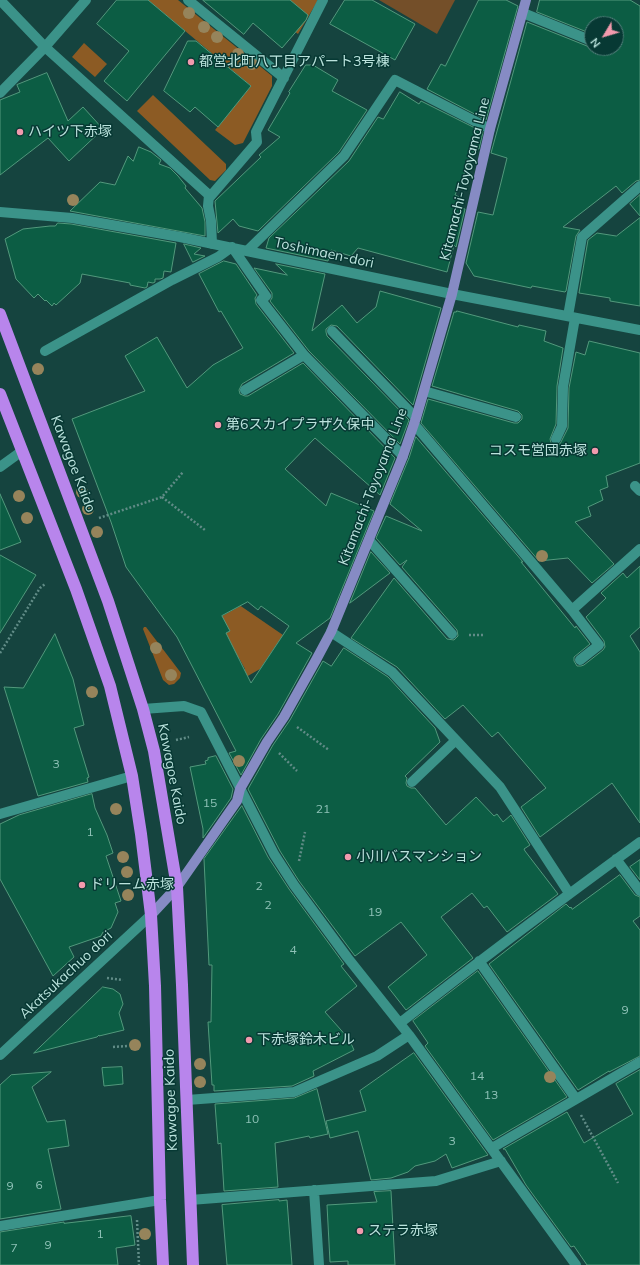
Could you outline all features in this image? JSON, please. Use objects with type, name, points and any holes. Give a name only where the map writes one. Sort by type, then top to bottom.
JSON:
[{"type":"highway","name":"Kawagoe Kaido","points":[[0,314],[108,601],[143,709],[154,750],[177,887],[193,1265]]},
{"type":"highway","name":"Kawagoe Kaido","points":[[0,394],[76,589],[110,686],[132,776],[151,915],[163,1265]]},
{"type":"main road","name":"Kitamachi-Toyoyama Line","points":[[151,915],[177,887],[237,801],[240,789],[267,742],[284,718],[331,632],[369,540],[403,456],[424,391],[452,294],[490,129],[526,0]]},
{"type":"street","points":[[0,0],[45,47],[209,195],[208,206],[211,220],[212,244]]},
{"type":"street","points":[[0,93],[45,47],[86,0]]},
{"type":"street","points":[[188,0],[284,78]]},
{"type":"street","points":[[209,198],[257,142],[256,132],[324,0]]},
{"type":"street","points":[[523,13],[584,38]]},
{"type":"street","points":[[247,251],[344,156],[395,80],[490,129]]},
{"type":"street","points":[[556,439],[562,426],[563,387],[582,237],[640,186]]},
{"type":"street","name":"Toshimaen-dori","points":[[0,212],[72,218],[232,247],[452,294],[640,330]]},
{"type":"street","points":[[45,351],[172,280],[218,257],[232,247],[266,296],[261,300],[304,355],[403,456]]},
{"type":"street","points":[[332,331],[415,421],[572,610],[599,645],[580,660]]},
{"type":"street","points":[[245,390],[304,355]]},
{"type":"street","points":[[424,391],[516,417]]},
{"type":"street","points":[[0,467],[22,451]]},
{"type":"street","points":[[369,540],[452,634]]},
{"type":"street","points":[[572,610],[640,549]]},
{"type":"street","points":[[331,632],[392,672],[500,787],[569,893]]},
{"type":"street","points":[[143,709],[184,706],[200,712],[274,854],[294,885],[347,958],[409,1035],[576,1265]]},
{"type":"street","points":[[412,782],[456,740]]},
{"type":"street","points":[[0,814],[132,776]]},
{"type":"street","points":[[400,1023],[569,893],[640,842]]},
{"type":"street","points":[[616,859],[640,891]]},
{"type":"street","name":"Akatsukachuo dori","points":[[0,1055],[151,915]]},
{"type":"street","points":[[479,961],[574,1100]]},
{"type":"street","points":[[187,1100],[294,1092],[377,1056],[409,1035]]},
{"type":"street","points":[[492,1148],[640,1062]]},
{"type":"street","points":[[190,1200],[436,1181],[501,1161]]},
{"type":"street","points":[[314,1190],[318,1265]]},
{"type":"street","points":[[0,1226],[160,1200]]},
{"type":"path","points":[[99,518],[162,497],[183,472]]},
{"type":"path","points":[[162,497],[205,530]]},
{"type":"path","points":[[0,653],[40,588],[45,584]]},
{"type":"path","points":[[284,718],[329,750]]},
{"type":"path","points":[[176,740],[189,737]]},
{"type":"path","points":[[267,742],[298,771]]},
{"type":"path","points":[[112,1047],[126,1046]]},
{"type":"path","points":[[574,1100],[618,1183]]},
{"type":"path","points":[[136,1204],[139,1265]]},
{"type":"shaded area","points":[[148,0],[178,0],[272,76],[272,86],[243,143],[235,145],[215,130],[251,86]]},
{"type":"shaded area","points":[[290,0],[317,0],[298,34],[287,25],[300,9]]},
{"type":"shaded area","points":[[379,0],[455,0],[437,34]]},
{"type":"shaded area","points":[[84,43],[107,64],[95,77],[72,57]]},
{"type":"shaded area","points":[[153,95],[226,164],[226,170],[215,181],[210,180],[137,111]]},
{"type":"shaded area","points":[[213,587],[283,635],[260,669],[246,677],[243,671],[245,669],[239,658],[236,659],[226,646],[222,616]]},
{"type":"shaded area","points":[[146,627],[181,673],[180,678],[174,684],[169,685],[163,680],[143,629]]},
{"type":"building","points":[[117,0],[148,0],[185,31],[127,101],[104,81],[129,51],[97,24]]},
{"type":"building","points":[[203,0],[290,0],[308,15],[306,20],[282,48],[253,23],[244,34]]},
{"type":"building","points":[[345,0],[372,0],[415,24],[395,60],[330,24]]},
{"type":"building","points":[[479,0],[506,0],[518,6],[486,120],[427,89],[441,64],[445,66]]},
{"type":"building","points":[[540,0],[630,0],[640,6],[640,180],[636,181],[622,193],[616,186],[563,227],[580,230],[576,236],[565,292],[532,286],[531,288],[474,276],[466,263],[478,212],[493,215],[507,158],[491,153],[527,22],[584,45],[584,56],[624,56],[624,16],[584,16],[584,31],[537,12]]},
{"type":"building","points":[[188,41],[196,41],[251,86],[218,127],[195,107],[190,112],[164,91]]},
{"type":"building","points":[[306,65],[313,65],[338,80],[332,91],[367,110],[339,152],[258,231],[239,226],[233,219],[218,233],[215,201],[261,157],[259,155],[280,137],[268,130]]},
{"type":"building","name":"ハイツ下赤塚","points":[[47,73],[68,121],[83,107],[103,129],[69,161],[48,138],[0,175],[0,100],[20,92],[17,85]]},
{"type":"building","points":[[400,92],[419,104],[421,101],[483,132],[479,149],[475,148],[455,195],[459,197],[456,207],[465,209],[456,247],[454,245],[447,272],[358,248],[351,256],[331,250],[328,261],[266,248],[269,238],[349,161],[378,117],[383,119]]},
{"type":"building","points":[[139,147],[151,152],[161,160],[159,164],[170,168],[186,186],[185,188],[202,208],[205,222],[205,236],[70,211],[100,182],[115,185],[128,156],[133,161]]},
{"type":"building","points":[[640,195],[640,216],[630,204]]},
{"type":"building","points":[[640,218],[640,306],[610,301],[610,298],[579,293],[588,240],[597,233],[616,236]]},
{"type":"building","points":[[58,223],[176,243],[171,272],[164,271],[163,278],[155,279],[155,282],[153,283],[148,282],[147,287],[145,288],[130,285],[130,283],[82,274],[80,283],[56,305],[54,303],[52,306],[38,294],[34,298],[16,279],[5,239],[23,229],[55,226]]},
{"type":"building","points":[[184,244],[201,248],[194,254],[205,256],[193,262]]},
{"type":"building","points":[[224,261],[236,264],[257,295],[255,298],[256,304],[294,353],[242,384],[239,390],[240,394],[248,396],[303,363],[395,458],[380,495],[315,438],[285,469],[326,506],[331,493],[374,511],[330,618],[296,643],[312,653],[278,714],[261,739],[241,775],[229,753],[236,751],[177,637],[126,567],[111,522],[72,419],[145,391],[125,356],[157,337],[187,388],[213,365],[243,348],[221,311],[219,312],[199,274]],"holes":[[[248,602],[258,610],[261,606],[289,626],[251,683],[226,633],[230,631],[222,616]]]},
{"type":"building","points":[[276,264],[325,274],[312,331],[342,305],[357,323],[376,307],[380,291],[441,308],[413,405],[337,326],[331,325],[326,329],[327,336],[409,420],[400,444],[309,351],[270,301],[272,298],[272,293],[254,268],[287,275]]},
{"type":"building","points":[[457,311],[518,327],[519,325],[546,331],[544,341],[563,348],[557,386],[556,424],[550,439],[551,443],[554,445],[560,444],[568,428],[569,388],[576,352],[585,355],[589,341],[640,353],[640,463],[606,476],[608,487],[600,490],[603,500],[588,507],[591,516],[575,522],[614,564],[592,583],[568,558],[539,561],[421,423],[428,399],[514,423],[518,423],[522,419],[522,415],[518,411],[432,386],[454,312]]},
{"type":"building","points":[[416,437],[523,562],[521,562],[590,644],[574,657],[574,661],[577,666],[584,665],[605,647],[604,641],[586,617],[606,598],[601,593],[623,573],[627,578],[640,566],[640,627],[630,636],[640,652],[640,823],[612,783],[540,837],[521,807],[546,788],[498,732],[492,737],[463,705],[445,719],[397,667],[351,638],[394,578],[447,639],[454,640],[458,636],[457,630],[402,567],[407,560],[400,565],[376,538],[386,516],[422,531],[390,504]]},
{"type":"building","points":[[0,494],[21,542],[0,550]]},
{"type":"building","points":[[371,552],[390,573],[350,603]]},
{"type":"building","points":[[0,555],[36,575],[0,633]]},
{"type":"building","points":[[55,634],[73,679],[84,725],[74,728],[89,777],[87,778],[88,782],[38,796],[4,687],[23,688]]},
{"type":"building","points":[[344,648],[388,677],[435,728],[440,742],[405,776],[407,778],[407,786],[415,788],[446,825],[476,797],[494,816],[497,814],[503,822],[511,815],[530,845],[524,849],[525,851],[558,894],[507,932],[487,906],[484,908],[472,893],[441,917],[473,958],[406,1010],[388,987],[427,955],[401,922],[355,956],[299,881],[280,851],[248,789],[273,745],[290,720],[323,661],[331,666]]},
{"type":"building","points":[[216,756],[233,789],[231,798],[203,838],[203,829],[190,767],[206,764],[205,761],[208,760],[208,758]]},
{"type":"building","points":[[92,794],[95,808],[113,853],[106,856],[121,901],[115,903],[118,912],[111,928],[103,932],[101,936],[69,947],[74,957],[53,976],[0,879],[0,824],[19,815]]},
{"type":"building","points":[[242,806],[268,857],[289,889],[344,964],[341,966],[357,986],[325,1012],[349,1039],[354,1050],[313,1071],[314,1076],[292,1086],[214,1091],[214,1085],[212,1085],[208,1022],[211,1022],[212,965],[209,965],[204,859]]},
{"type":"building","points":[[640,860],[640,880],[630,867]]},
{"type":"building","points":[[620,875],[635,895],[640,897],[640,916],[633,921],[640,930],[640,1056],[609,1071],[578,1090],[489,964],[566,904],[572,909]]},
{"type":"building","points":[[478,971],[567,1097],[493,1140],[425,1046],[428,1043],[413,1021]]},
{"type":"building","points":[[103,987],[113,989],[120,994],[123,1004],[119,1013],[124,1030],[99,1035],[97,1037],[34,1053]]},
{"type":"building","points":[[414,1053],[488,1155],[452,1168],[446,1154],[435,1161],[415,1166],[408,1172],[391,1178],[371,1180],[358,1131],[330,1138],[326,1121],[366,1111],[360,1091]]},
{"type":"building","points":[[122,1067],[123,1084],[104,1086],[102,1068]]},
{"type":"building","points":[[640,1070],[640,1265],[587,1265],[574,1246],[571,1247],[526,1185],[505,1149],[503,1149],[567,1112],[584,1143],[633,1114],[616,1084]]},
{"type":"building","points":[[51,1072],[32,1087],[47,1122],[65,1120],[69,1146],[48,1149],[61,1209],[0,1219],[0,1085],[11,1075]]},
{"type":"building","points":[[317,1089],[328,1134],[310,1138],[309,1136],[275,1143],[278,1187],[224,1191],[221,1143],[218,1144],[215,1104],[294,1098]]},
{"type":"building","name":"ステラ赤塚","points":[[391,1191],[395,1265],[348,1265],[348,1261],[330,1262],[327,1205],[377,1202],[374,1192]]},
{"type":"building","points":[[287,1200],[292,1265],[227,1265],[222,1205]]},
{"type":"building","points":[[131,1216],[135,1245],[116,1248],[118,1265],[0,1265],[0,1232],[64,1222]]},
{"type":"place","name":"都営北町八丁目アパート3号棟","points":[[191,62]]},
{"type":"place","name":"ハイツ下赤塚","points":[[20,132]]},
{"type":"place","name":"第6スカイプラザ久保中","points":[[218,425]]},
{"type":"place","name":"コスモ営団赤塚","points":[[595,451]]},
{"type":"place","name":"小川バスマンション","points":[[348,857]]},
{"type":"place","name":"ドリーム赤塚","points":[[82,885]]},
{"type":"place","name":"下赤塚鈴木ビル","points":[[249,1040]]},
{"type":"place","name":"ステラ赤塚","points":[[360,1231]]}]
